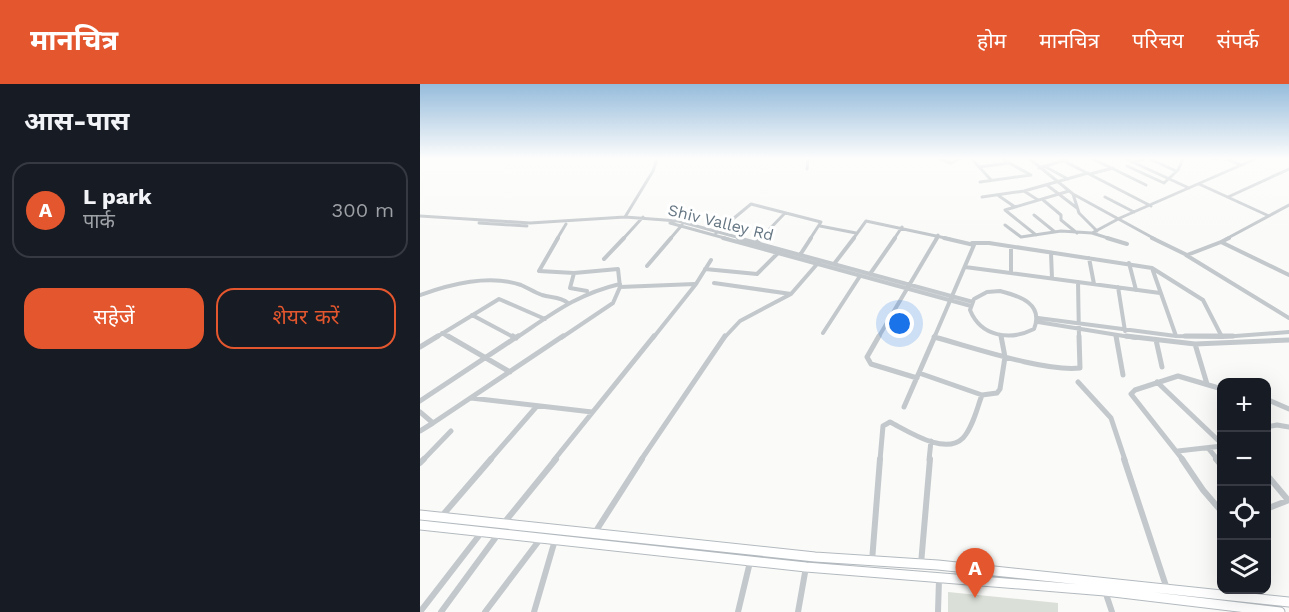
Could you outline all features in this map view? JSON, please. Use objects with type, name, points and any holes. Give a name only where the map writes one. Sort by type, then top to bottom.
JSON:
[{"type":"street","points":[[625,217],[645,184]]},
{"type":"street","points":[[982,197],[999,196],[1053,184]]},
{"type":"street","points":[[1057,184],[1186,255],[1289,318]]},
{"type":"street","points":[[1108,184],[1151,206]]},
{"type":"street","points":[[1180,184],[1190,188]]},
{"type":"street","points":[[1095,232],[1120,218],[1199,184],[1269,216]]},
{"type":"street","points":[[1228,198],[1258,184]]},
{"type":"street","points":[[1047,185],[1077,208]]},
{"type":"street","points":[[1024,190],[1061,215],[1061,220],[1077,233]]},
{"type":"street","points":[[1036,235],[1004,212],[1071,192]]},
{"type":"street","points":[[1071,192],[1082,217],[1095,232]]},
{"type":"street","points":[[999,196],[1015,207]]},
{"type":"street","points":[[1105,197],[1134,212]]},
{"type":"street","points":[[716,233],[750,204],[819,221],[822,223],[800,255]]},
{"type":"street","points":[[1186,255],[1193,255],[1221,242],[1288,207]]},
{"type":"street","points":[[756,243],[785,213]]},
{"type":"street","points":[[1034,215],[1055,232]]},
{"type":"street","name":"Shiv Valley Rd","points":[[420,217],[530,223],[625,217],[641,219],[682,225],[756,243],[800,255],[860,276],[908,287]]},
{"type":"street","name":"Shiv Valley Rd","points":[[420,217],[522,226],[641,219],[678,221],[778,253],[834,264],[972,304]]},
{"type":"street","points":[[604,260],[641,219]]},
{"type":"street","points":[[834,264],[866,221],[972,243],[983,242],[1130,263],[1152,268],[1203,300],[1222,337]]},
{"type":"street","points":[[420,431],[611,305],[620,286],[618,269],[574,273],[539,272],[566,224]]},
{"type":"street","points":[[647,266],[682,225]]},
{"type":"street","points":[[1005,225],[1019,236],[1055,232],[1095,232],[1127,244]]},
{"type":"street","points":[[820,226],[856,233]]},
{"type":"street","points":[[870,274],[902,227]]},
{"type":"street","points":[[938,235],[867,360],[871,364],[918,375],[982,395],[992,395],[1000,389],[1005,357],[1001,335]]},
{"type":"street","points":[[1221,242],[1289,275]]},
{"type":"street","points":[[904,407],[974,246],[972,243]]},
{"type":"street","points":[[1011,247],[1011,273]]},
{"type":"street","points":[[705,269],[757,274],[778,253]]},
{"type":"street","points":[[1051,253],[1052,278]]},
{"type":"street","points":[[1089,258],[1094,284]]},
{"type":"street","points":[[441,612],[500,529],[696,284],[711,260]]},
{"type":"street","points":[[594,534],[731,328],[791,294],[819,262]]},
{"type":"street","points":[[1130,263],[1136,290]]},
{"type":"street","points":[[965,267],[1160,293]]},
{"type":"street","points":[[1152,268],[1176,336]]},
{"type":"street","points":[[574,273],[570,288],[589,291],[620,286],[696,284]]},
{"type":"street","points":[[823,333],[860,276]]},
{"type":"street","points":[[420,295],[448,286],[495,282],[519,285],[542,295],[563,298],[568,303]]},
{"type":"street","points":[[934,337],[1005,357],[1071,369],[1080,368],[1078,282]]},
{"type":"street","points":[[714,283],[791,294]]},
{"type":"street","points":[[1119,287],[1125,331]]},
{"type":"street","points":[[420,401],[589,291]]},
{"type":"street","points":[[1000,291],[1015,294],[1029,302],[1035,309],[1038,320],[1028,333],[1014,336],[1001,335],[987,331],[975,321],[971,315],[972,304],[987,292],[1000,291]]},
{"type":"street","points":[[420,347],[494,301],[501,299],[545,319]]},
{"type":"street","points":[[472,315],[516,338]]},
{"type":"street","points":[[1038,320],[1155,335],[1222,337],[1289,332]]},
{"type":"street","points":[[1078,326],[1156,341],[1195,344],[1289,340]]},
{"type":"street","points":[[442,333],[510,372]]},
{"type":"street","points":[[1116,334],[1123,375]]},
{"type":"street","points":[[1155,335],[1162,367]]},
{"type":"street","points":[[1195,344],[1207,384]]},
{"type":"street","points":[[1217,388],[1178,376],[1135,390],[1131,394],[1178,451],[1217,507]]},
{"type":"street","points":[[1078,382],[1109,414],[1167,589]]},
{"type":"street","points":[[1157,382],[1217,441]]},
{"type":"street","points":[[872,561],[883,426],[890,422],[931,441],[949,446],[961,440],[982,395]]},
{"type":"street","points":[[471,398],[592,412]]},
{"type":"street","points":[[1271,401],[1289,409]]},
{"type":"street","points":[[441,518],[537,406]]},
{"type":"street","points":[[420,412],[433,423]]},
{"type":"street","points":[[1271,426],[1289,428]]},
{"type":"street","points":[[420,463],[451,431]]},
{"type":"street","points":[[921,564],[931,441]]},
{"type":"street","points":[[1178,451],[1217,446]]},
{"type":"street","points":[[1208,448],[1217,460]]},
{"type":"street","points":[[1271,480],[1288,500],[1271,507]]},
{"type":"street","points":[[420,515],[555,540],[806,567],[1105,591],[1252,611],[1280,612]]},
{"type":"street","points":[[420,525],[482,532],[500,529],[594,534],[1217,592]]},
{"type":"street","points":[[420,612],[482,532]]},
{"type":"street","points":[[484,612],[541,538]]},
{"type":"street","points":[[534,612],[555,540]]},
{"type":"street","points":[[738,612],[750,561]]},
{"type":"street","points":[[798,612],[806,567]]},
{"type":"street","points":[[938,612],[939,578]]},
{"type":"street","points":[[1105,591],[1112,612]]},
{"type":"street","points":[[1255,594],[1289,602]]},
{"type":"shaded area","points":[[948,592],[1058,603],[1058,612],[948,612]]},
{"type":"place","name":"L park","points":[[975,598]]}]
